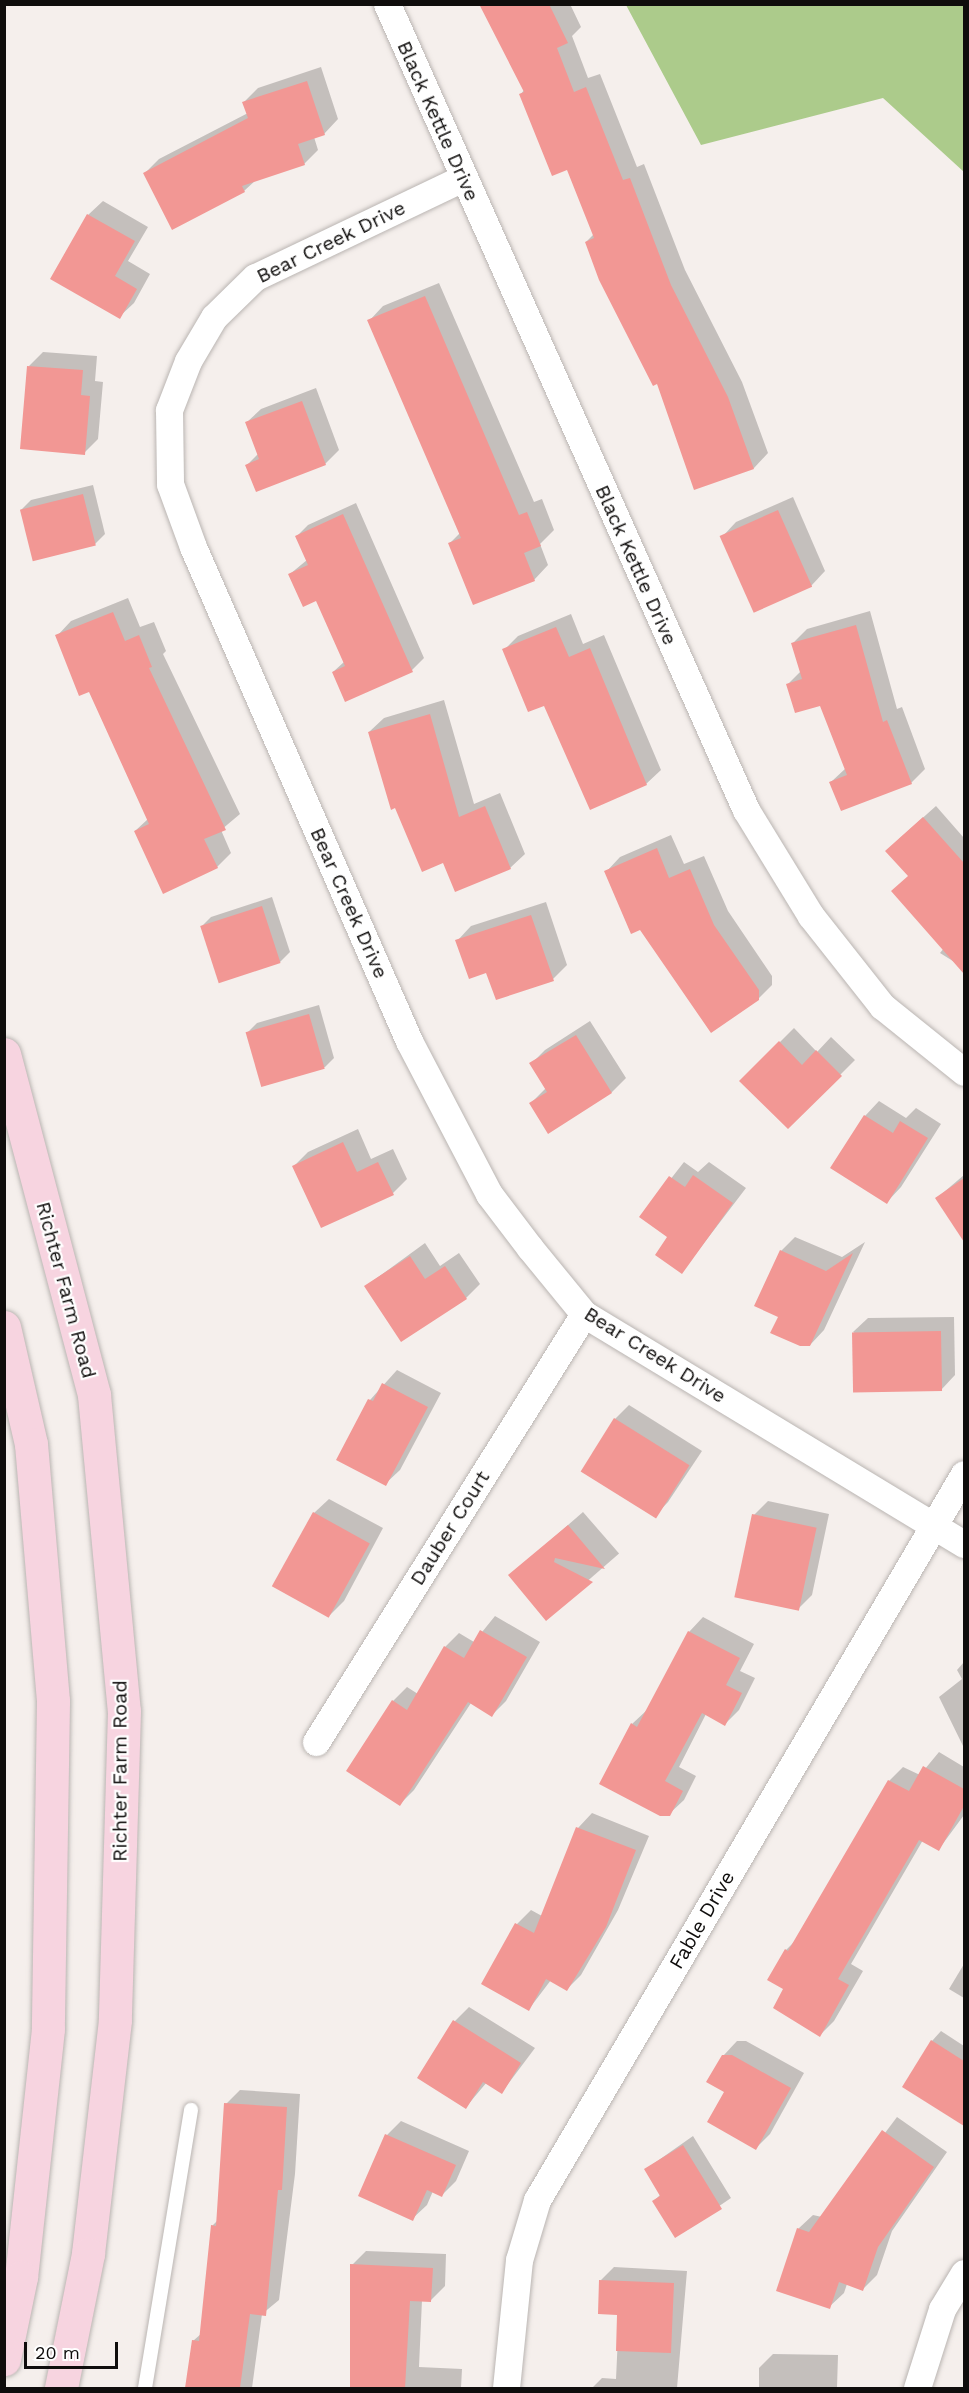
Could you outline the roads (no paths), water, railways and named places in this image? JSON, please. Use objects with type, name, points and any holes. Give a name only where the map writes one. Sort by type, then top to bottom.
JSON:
[{"type":"main road","name":"Richter Farm Road","points":[[4,1054],[94,1395],[124,1711],[115,2020],[88,2254],[61,2388]]},
{"type":"main road","points":[[4,1327],[31,1444],[53,1701],[48,2029],[21,2277],[4,2359]]},
{"type":"street","name":"Black Kettle Drive","points":[[387,4],[746,810],[811,916],[882,1006],[964,1072]]},
{"type":"street","name":"Bear Creek Drive","points":[[463,178],[255,277],[214,316],[188,361],[169,410],[170,484],[193,547],[409,1041],[489,1194],[584,1314],[964,1544]]},
{"type":"street","name":"Dauber Court","points":[[316,1742],[584,1314]]},
{"type":"street","name":"Fable Drive","points":[[506,2388],[519,2260],[537,2200],[964,1474]]},
{"type":"street","points":[[916,2388],[942,2309],[964,2273]]},
{"type":"lane","points":[[145,2388],[191,2110]]}]
